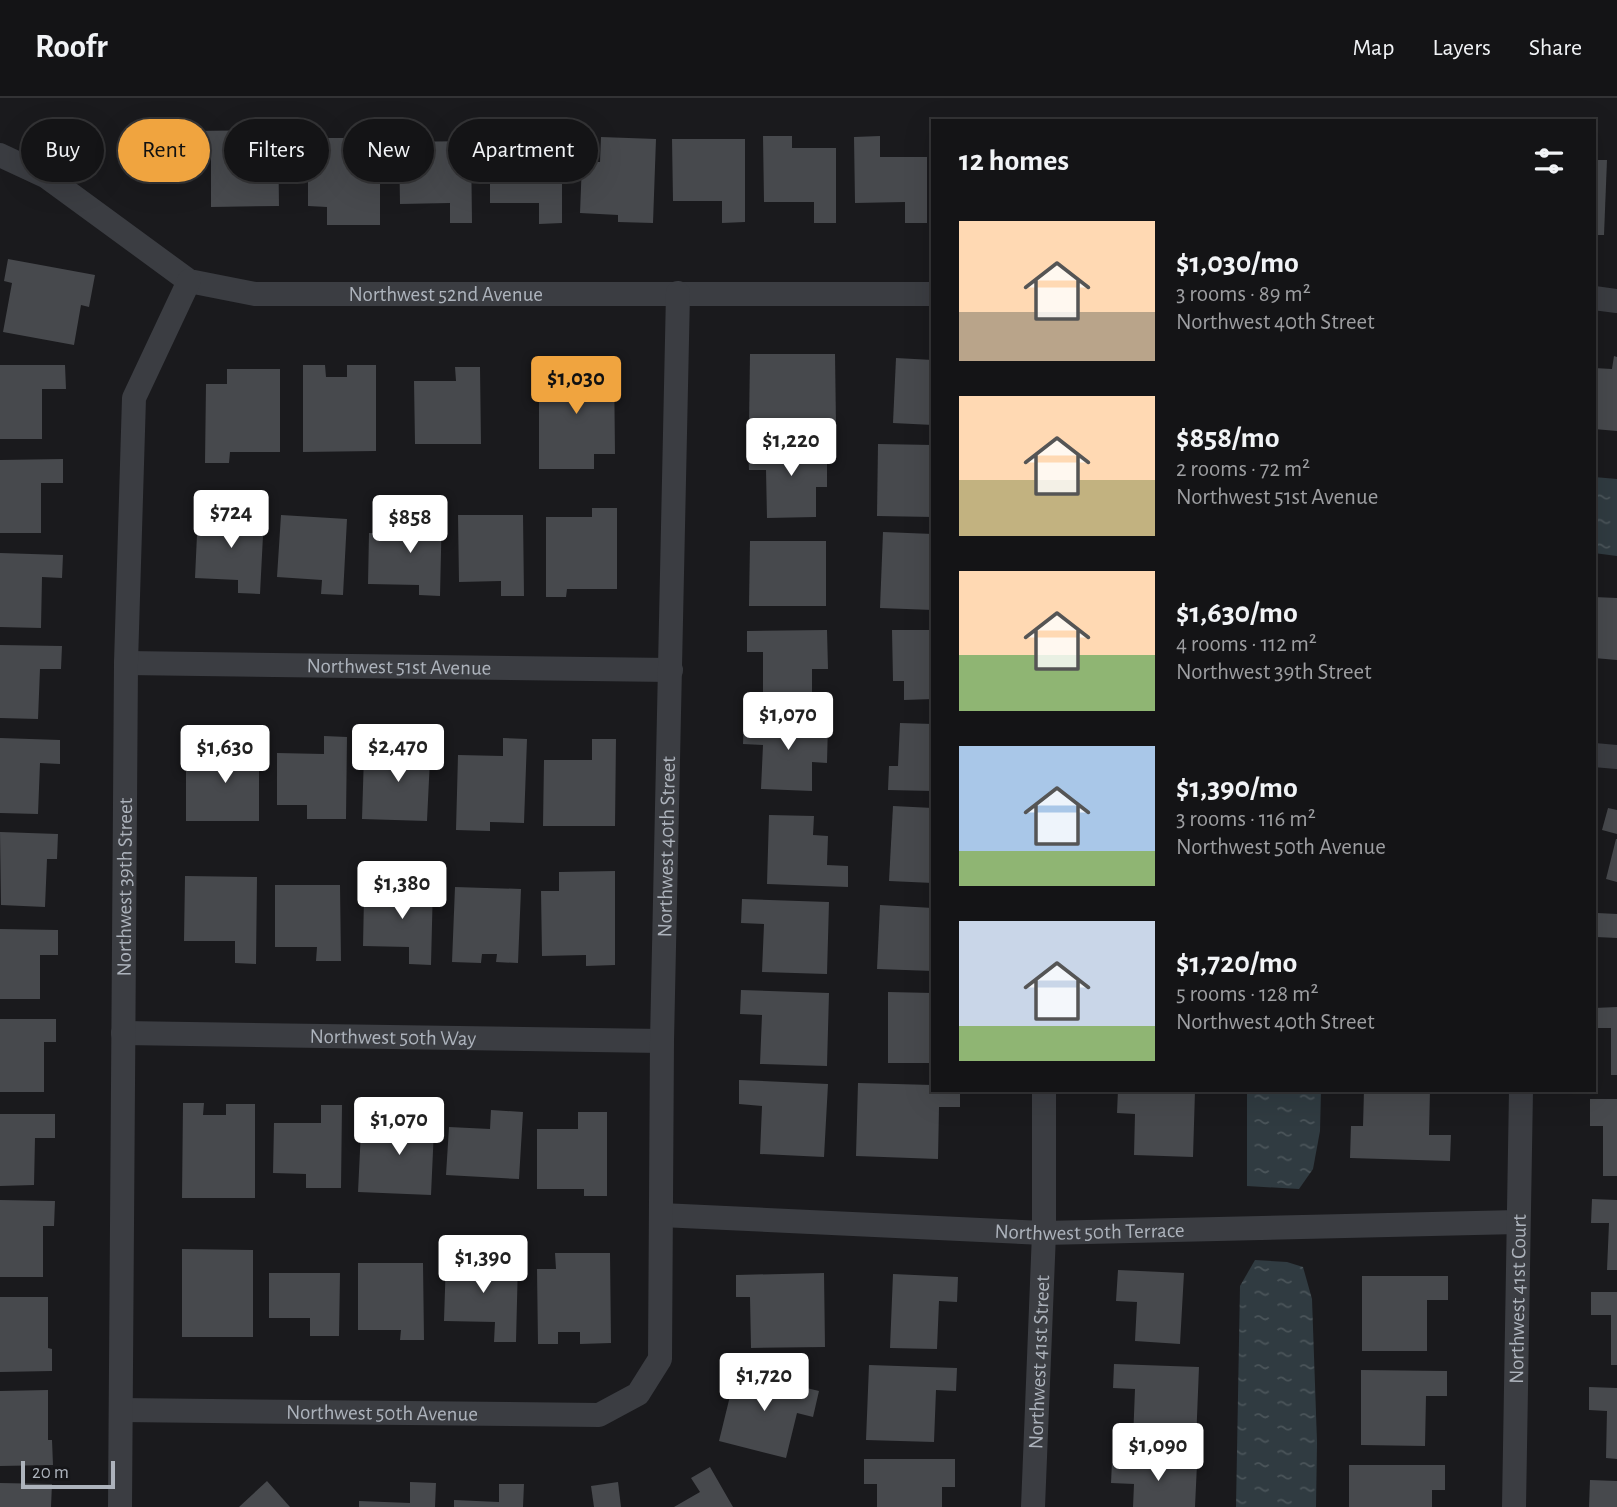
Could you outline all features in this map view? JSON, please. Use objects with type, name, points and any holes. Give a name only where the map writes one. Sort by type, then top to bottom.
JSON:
[{"type":"street","name":"Northwest 52nd Avenue","points":[[0,155],[47,177],[189,281],[255,294],[931,294]]},
{"type":"street","name":"Northwest 39th Street","points":[[120,1507],[126,663],[134,398],[189,281]]},
{"type":"street","name":"Northwest 40th Street","points":[[638,1394],[660,1359],[662,1041],[678,293]]},
{"type":"street","points":[[1596,298],[1617,301]]},
{"type":"street","name":"Northwest 51st Avenue","points":[[126,663],[671,670]]},
{"type":"street","points":[[1596,755],[1617,757]]},
{"type":"street","name":"Northwest 50th Way","points":[[123,1033],[662,1041]]},
{"type":"street","name":"Northwest 41st Street","points":[[1033,1507],[1044,1233],[1044,1092]]},
{"type":"street","name":"Northwest 41st Court","points":[[1514,1507],[1521,1092]]},
{"type":"street","name":"Northwest 50th Terrace","points":[[661,1215],[1044,1233],[1518,1222]]},
{"type":"street","name":"Northwest 50th Avenue","points":[[121,1410],[600,1415],[638,1394]]},
{"type":"water","points":[[1596,477],[1617,479],[1617,556],[1596,553]]},
{"type":"water","points":[[1247,1092],[1321,1092],[1320,1131],[1313,1169],[1299,1189],[1247,1186]]},
{"type":"water","points":[[1255,1260],[1287,1262],[1303,1267],[1312,1299],[1317,1442],[1316,1507],[1236,1507],[1240,1286]]},
{"type":"building","points":[[210,131],[224,131],[224,182],[279,182],[279,206],[211,207]]},
{"type":"building","points":[[763,136],[792,136],[792,148],[836,148],[836,223],[814,223],[814,202],[764,202]]},
{"type":"building","points":[[880,136],[880,157],[927,157],[927,223],[905,223],[905,202],[855,203],[854,137]]},
{"type":"building","points":[[601,137],[656,139],[653,223],[618,222],[618,215],[580,213],[581,182],[598,182]]},
{"type":"building","points":[[329,138],[343,138],[343,182],[380,182],[380,225],[327,225],[327,207],[308,206],[308,182],[329,182]]},
{"type":"building","points":[[672,139],[745,139],[745,222],[722,223],[722,201],[673,201]]},
{"type":"building","points":[[448,141],[448,182],[472,182],[472,223],[450,223],[450,203],[400,204],[400,182],[434,182],[434,142]]},
{"type":"building","points":[[1596,160],[1607,160],[1604,235],[1596,235]]},
{"type":"building","points":[[490,182],[562,182],[562,223],[539,224],[539,203],[490,203]]},
{"type":"building","points":[[8,259],[95,275],[89,307],[81,305],[74,345],[3,332],[12,283],[4,281]]},
{"type":"building","points":[[750,354],[835,354],[836,426],[749,427]]},
{"type":"building","points":[[1614,356],[1617,357],[1617,431],[1596,429],[1596,368],[1612,369]]},
{"type":"building","points":[[896,358],[931,360],[931,425],[893,423]]},
{"type":"building","points":[[539,364],[561,364],[561,376],[584,376],[584,364],[614,364],[615,454],[594,454],[594,469],[539,469]]},
{"type":"building","points":[[0,365],[65,365],[66,389],[42,389],[42,439],[0,439]]},
{"type":"building","points":[[303,365],[325,365],[326,377],[347,377],[347,365],[376,365],[376,451],[303,452]]},
{"type":"building","points":[[455,367],[480,367],[481,444],[415,444],[414,381],[456,381]]},
{"type":"building","points":[[227,369],[280,369],[280,452],[230,452],[229,463],[205,463],[206,384],[227,384]]},
{"type":"building","points":[[878,444],[931,445],[931,517],[877,516]]},
{"type":"building","points":[[827,446],[827,487],[816,487],[816,517],[767,518],[766,470],[749,470],[748,447]]},
{"type":"building","points":[[63,459],[63,483],[41,483],[41,533],[0,533],[0,460]]},
{"type":"building","points":[[414,507],[442,508],[440,596],[419,595],[419,585],[368,584],[369,533],[414,534]]},
{"type":"building","points":[[592,508],[617,508],[617,589],[567,589],[566,597],[546,597],[546,517],[592,517]]},
{"type":"building","points":[[198,513],[264,516],[260,594],[238,593],[238,580],[195,578]]},
{"type":"building","points":[[281,515],[347,519],[343,595],[321,594],[322,580],[277,577]]},
{"type":"building","points":[[458,515],[523,515],[524,596],[501,596],[501,581],[459,582]]},
{"type":"building","points":[[883,532],[931,534],[931,610],[880,608]]},
{"type":"building","points":[[750,541],[826,541],[826,606],[749,606]]},
{"type":"building","points":[[0,553],[63,555],[62,578],[42,577],[41,628],[0,627]]},
{"type":"building","points":[[1596,597],[1617,598],[1617,660],[1596,658]]},
{"type":"building","points":[[827,630],[828,669],[812,669],[812,699],[763,699],[763,652],[747,652],[747,631]]},
{"type":"building","points":[[892,630],[931,630],[931,699],[904,700],[904,681],[893,681]]},
{"type":"building","points":[[0,645],[62,646],[61,669],[40,669],[38,719],[0,718]]},
{"type":"building","points":[[744,720],[828,723],[827,763],[812,762],[812,791],[761,789],[763,745],[743,744]]},
{"type":"building","points":[[900,723],[931,724],[931,791],[888,790],[889,766],[898,766]]},
{"type":"building","points":[[237,735],[259,735],[259,821],[186,821],[186,756],[237,756]]},
{"type":"building","points":[[324,736],[347,737],[346,819],[307,819],[307,805],[277,805],[277,753],[324,754]]},
{"type":"building","points":[[408,737],[431,738],[427,821],[362,819],[364,754],[407,756]]},
{"type":"building","points":[[0,738],[60,740],[60,764],[40,763],[38,814],[0,813]]},
{"type":"building","points":[[503,738],[527,739],[524,823],[490,822],[490,831],[456,830],[458,755],[503,756]]},
{"type":"building","points":[[592,739],[616,739],[615,826],[543,826],[544,760],[592,760]]},
{"type":"building","points":[[893,806],[931,808],[931,883],[889,881]]},
{"type":"building","points":[[1608,808],[1617,810],[1617,834],[1602,830]]},
{"type":"building","points":[[769,815],[814,816],[813,835],[828,836],[827,865],[848,866],[848,887],[767,884]]},
{"type":"building","points":[[0,832],[58,834],[57,859],[47,859],[45,907],[1,905]]},
{"type":"building","points":[[1617,839],[1617,882],[1606,879]]},
{"type":"building","points":[[615,871],[615,965],[586,966],[586,955],[542,956],[541,891],[559,891],[559,872]]},
{"type":"building","points":[[185,876],[257,877],[256,964],[235,963],[235,941],[184,941]]},
{"type":"building","points":[[394,883],[433,884],[431,965],[409,964],[409,947],[363,946],[364,897],[393,898]]},
{"type":"building","points":[[275,885],[340,885],[341,961],[316,961],[317,947],[275,947]]},
{"type":"building","points":[[455,887],[521,889],[518,963],[496,962],[497,954],[482,954],[481,963],[452,962]]},
{"type":"building","points":[[742,899],[829,902],[827,974],[762,972],[764,924],[741,923]]},
{"type":"building","points":[[880,905],[931,908],[931,971],[877,969]]},
{"type":"building","points":[[1597,913],[1617,914],[1617,938],[1596,937]]},
{"type":"building","points":[[0,929],[58,930],[58,955],[40,955],[40,999],[0,999]]},
{"type":"building","points":[[741,990],[829,993],[827,1066],[760,1064],[762,1015],[740,1014]]},
{"type":"building","points":[[888,992],[931,993],[931,1063],[888,1063]]},
{"type":"building","points":[[1617,1007],[1617,1075],[1611,1075],[1611,1028],[1596,1028],[1596,1008]]},
{"type":"building","points":[[0,1019],[56,1019],[56,1042],[44,1042],[44,1092],[0,1092]]},
{"type":"building","points":[[739,1080],[828,1084],[824,1157],[760,1154],[762,1106],[739,1104]]},
{"type":"building","points":[[858,1083],[931,1085],[931,1092],[960,1092],[960,1107],[939,1107],[938,1159],[856,1156]]},
{"type":"building","points":[[1118,1092],[1195,1092],[1193,1157],[1134,1155],[1135,1114],[1117,1113]]},
{"type":"building","points":[[1364,1092],[1430,1092],[1429,1135],[1451,1135],[1450,1161],[1350,1158],[1351,1126],[1363,1126]]},
{"type":"building","points":[[1590,1099],[1617,1099],[1617,1176],[1603,1176],[1603,1126],[1590,1126]]},
{"type":"building","points":[[183,1103],[204,1103],[203,1115],[226,1115],[226,1104],[255,1104],[255,1198],[182,1198]]},
{"type":"building","points":[[321,1105],[342,1105],[341,1188],[306,1188],[306,1174],[273,1173],[274,1123],[321,1123]]},
{"type":"building","points":[[411,1105],[435,1107],[431,1195],[358,1192],[361,1130],[410,1132]]},
{"type":"building","points":[[491,1110],[523,1112],[519,1179],[446,1175],[449,1127],[490,1129]]},
{"type":"building","points":[[578,1112],[607,1112],[607,1196],[584,1196],[584,1189],[537,1189],[537,1129],[578,1129]]},
{"type":"building","points":[[0,1114],[55,1114],[55,1138],[35,1138],[34,1185],[0,1186]]},
{"type":"building","points":[[1592,1199],[1617,1200],[1617,1270],[1607,1270],[1609,1223],[1591,1223]]},
{"type":"building","points":[[0,1200],[55,1201],[54,1226],[43,1226],[43,1277],[0,1277]]},
{"type":"building","points":[[182,1249],[253,1250],[253,1337],[182,1337]]},
{"type":"building","points":[[555,1253],[610,1253],[611,1343],[580,1344],[580,1332],[558,1332],[558,1344],[538,1344],[537,1269],[556,1269]]},
{"type":"building","points":[[446,1259],[518,1261],[516,1342],[494,1342],[495,1322],[444,1321]]},
{"type":"building","points":[[358,1263],[423,1263],[424,1340],[400,1340],[401,1330],[358,1330]]},
{"type":"building","points":[[1118,1270],[1184,1273],[1180,1344],[1135,1341],[1137,1302],[1116,1301]]},
{"type":"building","points":[[269,1273],[340,1273],[339,1336],[310,1336],[310,1318],[269,1318]]},
{"type":"building","points":[[824,1273],[825,1347],[751,1348],[750,1297],[736,1297],[736,1275]]},
{"type":"building","points":[[893,1274],[958,1277],[957,1302],[939,1301],[937,1349],[890,1348]]},
{"type":"building","points":[[1362,1276],[1448,1276],[1448,1300],[1427,1300],[1427,1351],[1362,1351]]},
{"type":"building","points":[[1591,1292],[1617,1292],[1617,1365],[1611,1365],[1611,1315],[1591,1315]]},
{"type":"building","points":[[0,1297],[48,1297],[48,1348],[52,1349],[52,1371],[0,1372]]},
{"type":"building","points":[[1114,1364],[1199,1367],[1196,1442],[1133,1440],[1135,1389],[1113,1388]]},
{"type":"building","points":[[869,1365],[957,1368],[956,1391],[936,1390],[934,1442],[866,1440]]},
{"type":"building","points":[[733,1370],[819,1391],[813,1417],[797,1413],[786,1458],[719,1441]]},
{"type":"building","points":[[1361,1370],[1447,1371],[1447,1396],[1426,1396],[1425,1446],[1361,1445]]},
{"type":"building","points":[[1589,1387],[1617,1388],[1617,1459],[1606,1458],[1607,1411],[1589,1410]]},
{"type":"building","points":[[48,1390],[48,1440],[52,1440],[53,1465],[0,1466],[0,1391]]},
{"type":"building","points":[[864,1459],[955,1459],[955,1487],[942,1487],[942,1507],[877,1507],[877,1484],[864,1484]]},
{"type":"building","points":[[1112,1462],[1197,1464],[1195,1507],[1133,1507],[1134,1484],[1111,1483]]},
{"type":"building","points":[[1349,1465],[1445,1465],[1445,1490],[1432,1490],[1432,1507],[1349,1507]]},
{"type":"building","points":[[710,1467],[733,1507],[674,1507],[700,1492],[691,1478]]},
{"type":"building","points":[[1590,1480],[1617,1481],[1617,1507],[1589,1507]]},
{"type":"building","points":[[267,1481],[290,1507],[239,1507]]},
{"type":"building","points":[[410,1482],[436,1483],[435,1507],[359,1507],[359,1501],[410,1503]]},
{"type":"building","points":[[618,1482],[621,1507],[594,1507],[591,1486]]},
{"type":"building","points":[[0,1483],[52,1484],[51,1507],[0,1507]]},
{"type":"building","points":[[499,1484],[524,1484],[523,1507],[454,1507],[454,1500],[499,1502]]}]
